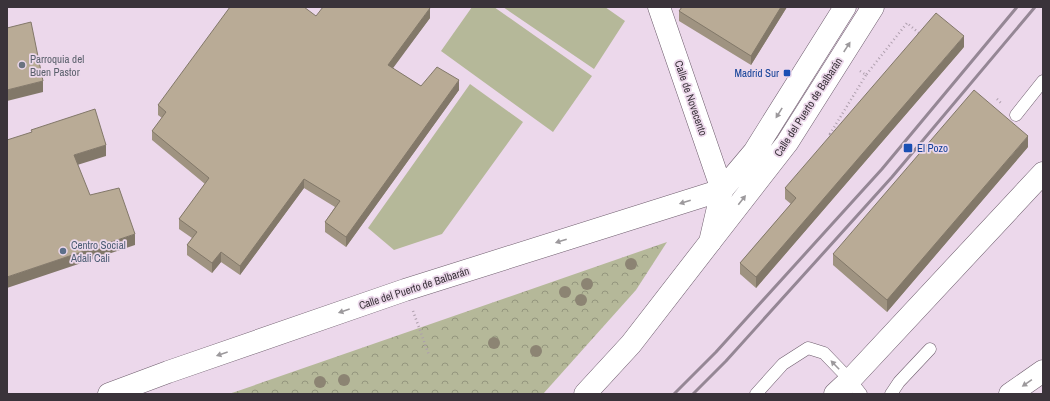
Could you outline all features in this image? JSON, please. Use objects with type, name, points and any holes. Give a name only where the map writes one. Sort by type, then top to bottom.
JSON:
[{"type":"street","name":"Calle de Novecento","points":[[659,7],[722,190]]},
{"type":"street","name":"Calle del Puerto de Balbarán","points":[[710,242],[722,190],[754,152],[845,7]]},
{"type":"street","name":"Calle del Puerto de Balbarán","points":[[585,394],[630,344],[787,143],[873,7]]},
{"type":"street","points":[[849,389],[1043,174]]},
{"type":"street","name":"Calle del Puerto de Balbarán","points":[[109,394],[405,290],[722,190]]},
{"type":"street","points":[[1010,394],[1043,371]]},
{"type":"lane","points":[[1016,115],[1043,81]]},
{"type":"lane","points":[[756,394],[783,364],[808,348],[824,354],[849,389]]},
{"type":"lane","points":[[891,394],[899,382],[930,350]]},
{"type":"path","points":[[840,135],[830,134],[866,75],[907,23],[924,38]]},
{"type":"path","points":[[856,68],[866,75]]},
{"type":"path","points":[[405,290],[429,355]]},
{"type":"green space","points":[[472,7],[494,7],[592,76],[553,132],[441,51]]},
{"type":"green space","points":[[503,7],[605,7],[625,21],[594,69]]},
{"type":"green space","points":[[470,84],[523,122],[442,234],[394,250],[368,228]]},
{"type":"green space","points":[[667,242],[636,290],[543,394],[229,394]]},
{"type":"building","points":[[230,7],[304,7],[316,16],[323,7],[428,7],[430,8],[388,65],[421,86],[437,67],[459,80],[346,237],[325,222],[340,201],[304,179],[240,266],[221,252],[212,263],[187,245],[197,232],[179,219],[209,178],[152,131],[166,112],[158,105]]},
{"type":"building","points":[[682,7],[781,7],[751,56],[679,11]]},
{"type":"building","points":[[936,13],[964,36],[756,277],[740,263],[796,198],[785,188]]},
{"type":"building","name":"Parroquia del Buen Pastor","points":[[31,22],[43,81],[7,90],[7,28]]},
{"type":"building","points":[[974,90],[1028,136],[887,300],[833,254]]},
{"type":"building","points":[[95,109],[106,145],[74,155],[90,195],[119,188],[135,234],[7,277],[7,140],[32,132],[31,130]]},
{"type":"railway","points":[[674,394],[716,352],[882,169],[1017,7]]},
{"type":"railway","points":[[693,394],[726,361],[892,177],[1035,7]]},
{"type":"place","name":"Parroquia del Buen Pastor","points":[[22,65]]},
{"type":"place","name":"Madrid Sur","points":[[787,73]]},
{"type":"place","name":"El Pozo","points":[[908,148]]},
{"type":"place","name":"Centro Social Adali Cali","points":[[63,251]]}]
